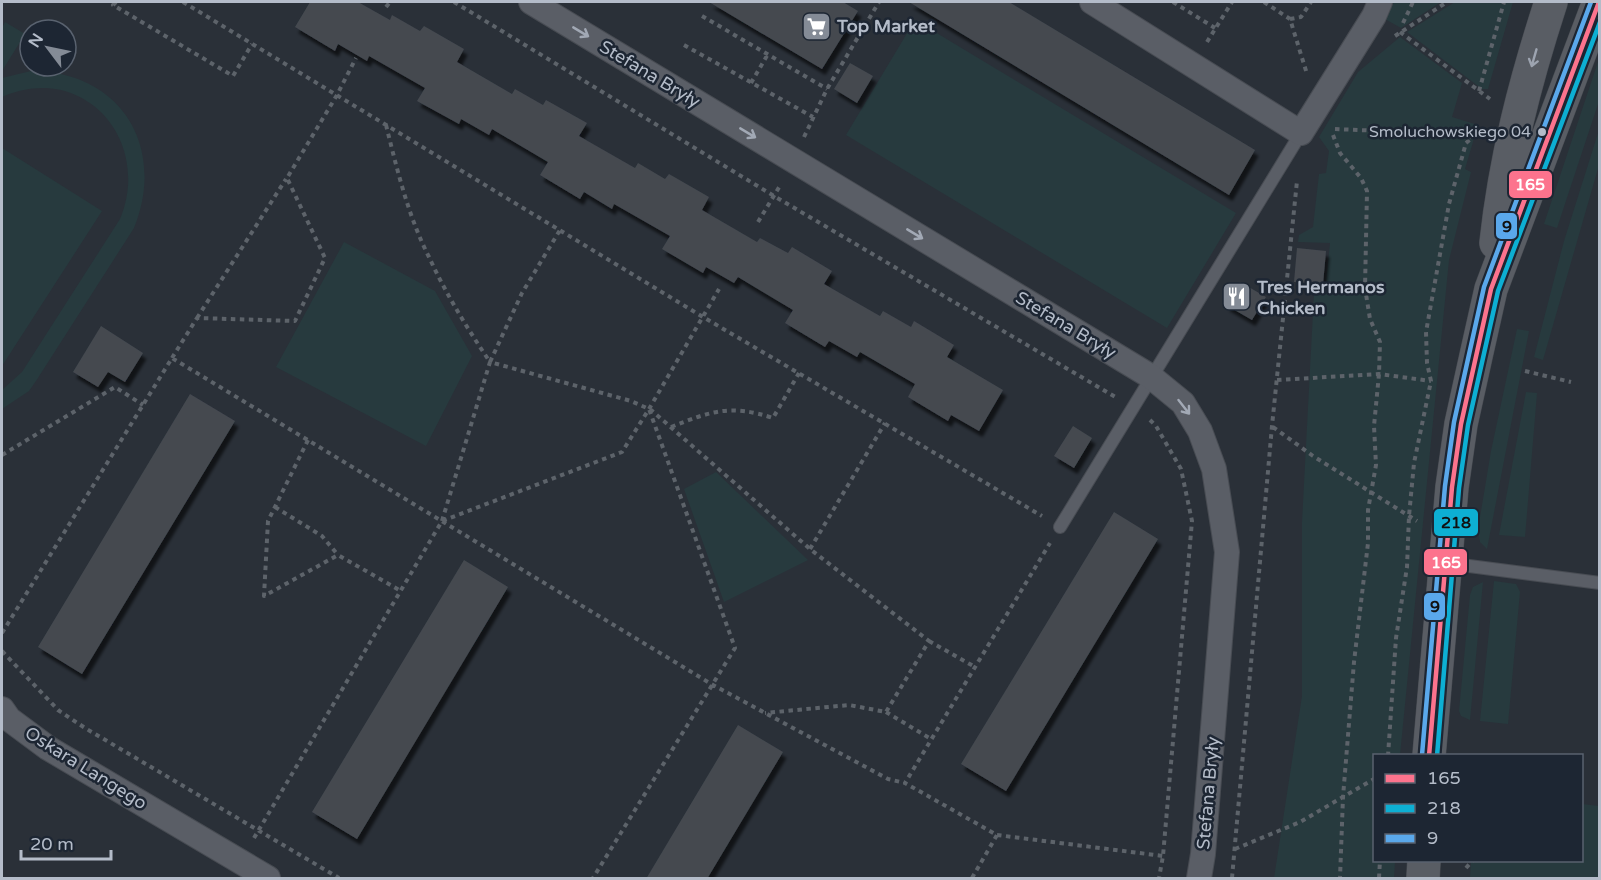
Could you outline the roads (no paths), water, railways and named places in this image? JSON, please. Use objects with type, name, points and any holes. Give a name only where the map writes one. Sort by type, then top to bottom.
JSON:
[{"type":"main road","points":[[1429,754],[1444,562],[1461,424],[1491,289],[1501,195],[1510,144],[1551,2]]},
{"type":"main road","points":[[1491,289],[1599,2]]},
{"type":"main road","points":[[1424,862],[1424,879]]},
{"type":"street","name":"Stefana Bryły","points":[[531,2],[1150,376],[1183,403],[1200,431],[1214,469],[1227,552],[1203,854],[1199,879]]},
{"type":"street","points":[[1092,2],[1301,133],[1377,9]]},
{"type":"street","name":"Oskara Langego","points":[[2,710],[48,748],[268,879]]},
{"type":"lane","points":[[1060,527],[1150,376],[1301,133]]},
{"type":"lane","points":[[1444,562],[1599,583]]},
{"type":"place","name":"Top Market","points":[[816,26]]},
{"type":"place","name":"Smoluchowskiego 04","points":[[1542,132]]},
{"type":"place","name":"Tres Hermanos Chicken","points":[[1236,297]]}]
